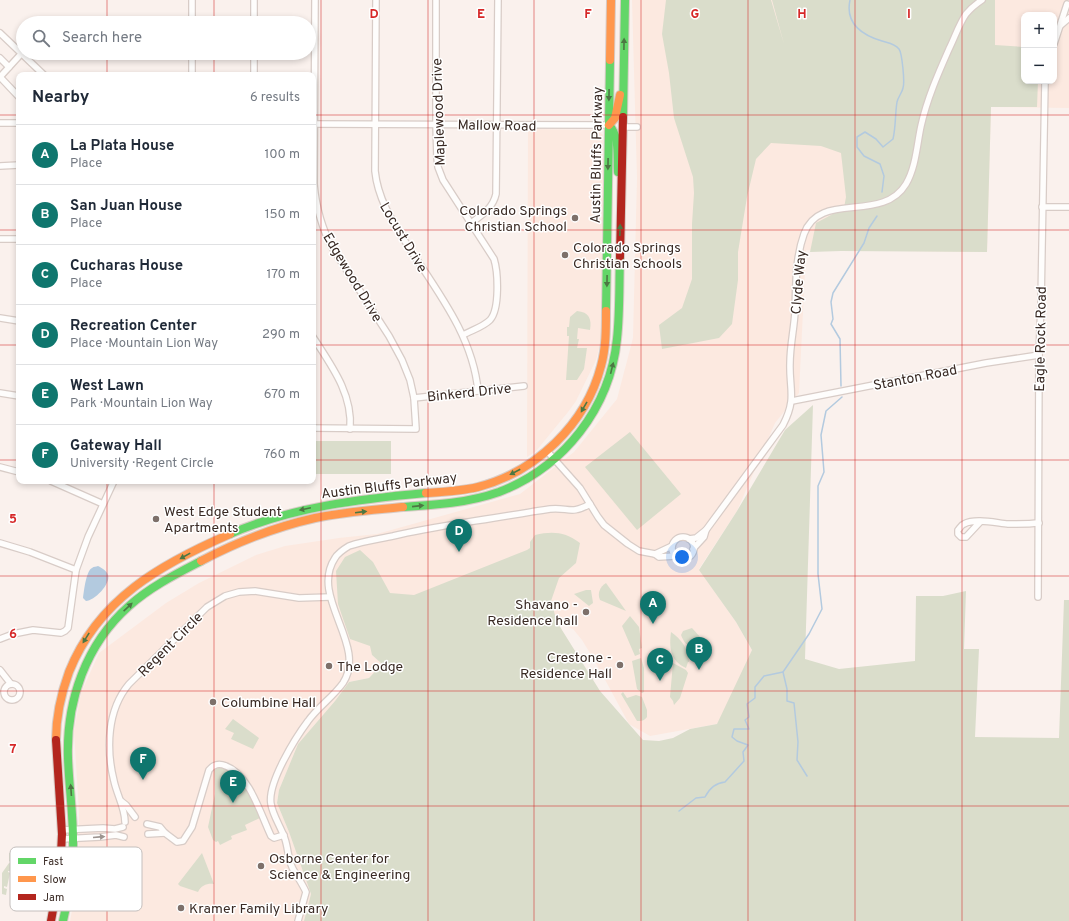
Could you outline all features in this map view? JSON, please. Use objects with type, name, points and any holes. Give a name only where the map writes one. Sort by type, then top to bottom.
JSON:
[{"type":"main road","name":"Austin Bluffs Parkway","points":[[61,847],[62,830],[56,744],[58,714],[64,685],[76,656],[92,630],[111,606],[132,587],[157,571],[200,548],[260,521],[299,510],[329,504],[458,490],[480,486],[511,475],[530,464],[547,451],[570,428],[584,407],[594,387],[602,357],[607,309],[611,0]]},
{"type":"main road","name":"Austin Bluffs Parkway","points":[[73,847],[74,829],[67,740],[70,716],[76,689],[87,661],[102,636],[120,615],[139,597],[163,582],[238,542],[295,523],[332,516],[482,498],[516,485],[536,474],[556,459],[579,434],[594,413],[612,370],[618,333],[625,0]]},
{"type":"main road","points":[[621,202],[616,134],[609,125],[615,118],[624,71]]},
{"type":"main road","name":"Austin Bluffs Parkway","points":[[51,921],[53,911]]},
{"type":"main road","name":"Austin Bluffs Parkway","points":[[63,921],[65,911]]},
{"type":"street","points":[[192,0],[192,16]]},
{"type":"street","points":[[254,0],[254,16]]},
{"type":"street","name":"Edgewood Drive","points":[[315,0],[315,16]]},
{"type":"street","name":"Locust Drive","points":[[376,0],[375,172],[377,188],[392,221],[451,313],[463,335],[475,371],[478,391]]},
{"type":"street","name":"Maplewood Drive","points":[[436,0],[436,125],[437,158],[440,174],[494,259],[495,264],[496,304],[493,316],[489,321],[463,335]]},
{"type":"street","points":[[471,223],[486,212],[494,201],[497,187],[498,0]]},
{"type":"street","name":"Clyde Way","points":[[656,554],[672,546],[678,538],[696,538],[706,530],[783,425],[792,401],[790,367],[795,313],[797,261],[805,230],[813,221],[825,213],[835,210],[878,205],[893,198],[902,190],[910,174],[923,116],[934,85],[963,19],[970,9],[982,0]]},
{"type":"street","points":[[1057,36],[1067,3]]},
{"type":"street","points":[[1061,25],[1069,18]]},
{"type":"street","points":[[0,33],[16,49]]},
{"type":"street","points":[[0,58],[9,67]]},
{"type":"street","points":[[16,59],[0,78],[16,94]]},
{"type":"street","points":[[28,60],[41,72]]},
{"type":"street","points":[[192,60],[192,72]]},
{"type":"street","points":[[254,60],[254,72]]},
{"type":"street","name":"Edgewood Drive","points":[[314,72],[315,60]]},
{"type":"street","name":"Eagle Rock Road","points":[[1038,597],[1039,355],[1045,84]]},
{"type":"street","points":[[0,123],[16,123]]},
{"type":"street","name":"Mallow Road","points":[[316,124],[609,125]]},
{"type":"street","points":[[623,127],[637,127]]},
{"type":"street","points":[[0,166],[16,165]]},
{"type":"street","name":"Edgewood Drive","points":[[316,200],[323,225],[333,249],[389,336],[402,360],[410,380],[414,398],[416,428],[350,429]]},
{"type":"street","points":[[1042,207],[1069,207]]},
{"type":"street","points":[[0,240],[16,239]]},
{"type":"street","points":[[0,318],[16,321]]},
{"type":"street","points":[[316,343],[345,391],[350,409],[350,429],[316,428]]},
{"type":"street","name":"Stanton Road","points":[[792,401],[986,363],[1039,355]]},
{"type":"street","name":"Binkerd Drive","points":[[414,398],[524,386]]},
{"type":"street","points":[[0,393],[16,396]]},
{"type":"street","points":[[547,451],[556,459]]},
{"type":"street","name":"Clyde Way","points":[[556,459],[580,488],[604,525],[628,544],[642,552],[656,554],[659,557],[676,556],[682,559],[688,558],[692,554],[693,549],[704,537],[706,530]]},
{"type":"street","points":[[0,467],[16,471]]},
{"type":"street","points":[[58,484],[103,504]]},
{"type":"street","points":[[0,639],[13,634],[33,630],[61,633],[65,631],[69,624],[76,570],[88,537],[113,484]]},
{"type":"street","points":[[298,921],[306,892],[292,868],[284,835],[271,805],[270,798],[272,786],[297,736],[313,715],[344,682],[347,676],[350,658],[347,644],[330,597],[329,577],[332,563],[339,553],[350,546],[423,529],[550,509],[576,510],[590,504]]},
{"type":"street","points":[[980,522],[996,522],[1006,524],[1039,523]]},
{"type":"street","points":[[689,539],[693,545],[693,549]]},
{"type":"street","points":[[0,543],[30,552],[76,570]]},
{"type":"street","points":[[672,546],[672,552],[676,556]]},
{"type":"street","name":"Regent Circle","points":[[62,830],[103,828],[115,829],[124,824],[121,801],[114,780],[110,755],[111,725],[119,700],[129,684],[210,604],[225,596],[243,591],[262,591],[299,598],[330,597]]},
{"type":"street","points":[[0,670],[11,684]]},
{"type":"street","points":[[147,824],[160,827],[177,842],[183,841],[192,827],[209,770],[214,765],[220,764],[235,770],[246,782],[271,836],[274,838],[284,835]]},
{"type":"street","name":"Regent Circle","points":[[121,801],[135,817]]},
{"type":"street","points":[[148,834],[165,833]]},
{"type":"street","points":[[62,839],[116,835],[124,837]]},
{"type":"shaded area","points":[[632,0],[1069,0],[1069,108],[991,107],[987,252],[806,250],[799,393],[775,423],[737,511],[699,569],[736,622],[752,650],[732,704],[717,724],[650,736],[629,724],[582,640],[573,629],[548,619],[372,655],[382,664],[369,678],[349,682],[335,701],[298,744],[279,790],[277,803],[311,894],[304,921],[70,921],[72,911],[142,911],[142,847],[79,847],[79,812],[74,731],[81,693],[99,653],[166,603],[199,583],[256,555],[285,546],[377,534],[520,494],[574,452],[617,399],[633,338],[637,178]]},
{"type":"shaded area","name":"Colorado Springs Christian Schools","points":[[528,129],[594,130],[603,135],[604,293],[602,337],[596,360],[576,401],[536,451],[527,457]]},
{"type":"green space","points":[[666,0],[771,0],[784,44],[772,0],[995,0],[995,45],[1021,47],[1021,84],[1038,84],[1037,107],[991,107],[987,252],[810,252],[816,223],[844,208],[846,197],[841,153],[821,146],[771,143],[756,159],[747,197],[738,252],[738,280],[732,324],[719,338],[662,349],[659,325],[682,308],[692,279],[692,224],[694,193],[693,177],[674,118],[669,73],[662,34]]},
{"type":"green space","points":[[577,311],[584,313],[590,319],[590,330],[578,328],[577,339],[579,339],[577,348],[587,348],[584,369],[577,380],[566,380],[569,336],[567,336],[567,327],[569,327],[570,317]]},
{"type":"green space","points":[[813,405],[805,659],[839,669],[915,661],[916,596],[943,596],[966,591],[964,649],[979,649],[975,737],[1059,738],[1064,600],[1069,600],[1069,921],[304,921],[311,894],[277,803],[279,790],[298,744],[335,701],[349,682],[369,678],[382,664],[372,655],[370,646],[350,639],[338,604],[336,571],[345,557],[360,550],[373,562],[390,593],[414,595],[527,550],[530,548],[530,542],[535,535],[559,533],[574,539],[580,543],[576,563],[559,578],[551,601],[557,622],[600,691],[643,740],[659,741],[673,738],[690,729],[717,724],[752,650],[736,622],[699,570],[737,511],[785,430]]},
{"type":"green space","points":[[630,432],[681,494],[637,530],[585,467]]},
{"type":"green space","points":[[316,441],[391,441],[391,474],[316,474]]},
{"type":"green space","points":[[606,583],[626,611],[600,600],[600,590]]},
{"type":"green space","points":[[591,590],[593,603],[589,606],[574,594]]},
{"type":"green space","points":[[630,616],[639,627],[642,648],[639,649],[640,654],[635,656],[622,626]]},
{"type":"green space","points":[[692,628],[701,638],[698,642],[690,646],[687,645],[681,635],[683,631]]},
{"type":"green space","points":[[671,632],[681,641],[688,653],[689,662],[686,668],[677,662],[672,653],[670,643]]},
{"type":"green space","points":[[641,658],[644,668],[644,692],[642,693],[637,689],[632,661]]},
{"type":"green space","points":[[673,663],[686,670],[688,673],[680,698],[674,705],[670,697]]},
{"type":"green space","points":[[623,692],[627,698],[636,695],[642,697],[647,710],[647,717],[645,719],[642,721],[637,721],[621,694]]},
{"type":"green space","points":[[233,719],[259,738],[253,749],[231,739],[234,733],[225,729]]},
{"type":"green space","points":[[218,768],[233,772],[239,778],[245,786],[260,818],[245,825],[247,830],[231,836],[232,839],[220,845],[218,841],[216,842],[213,840],[208,827],[215,794],[214,770]]},
{"type":"green space","points":[[202,853],[214,884],[205,885],[198,892],[180,886],[178,884]]},
{"type":"green space","points":[[10,863],[10,871],[8,872],[10,873],[7,887],[4,886],[4,888],[7,889],[6,895],[2,894],[2,873]]},
{"type":"water","points":[[98,566],[108,575],[107,583],[97,595],[86,601],[83,598],[88,573],[94,567]]},
{"type":"waterway","points":[[850,0],[850,15],[857,27],[868,35],[897,47],[899,49],[902,62],[904,85],[897,102],[893,139],[883,147],[876,139],[865,132],[857,137],[857,147],[864,156],[880,164],[884,176],[882,192]]},
{"type":"waterway","points":[[841,386],[840,339],[831,324],[833,319],[831,302],[833,293],[864,243],[869,228],[877,216]]},
{"type":"waterway","points":[[679,811],[696,798],[705,797],[708,791],[715,785],[725,782],[744,761],[743,752],[748,745],[737,741],[732,737],[734,729],[749,729],[745,720],[749,717],[747,704],[755,698],[755,687],[764,676],[783,672],[809,634],[822,609],[818,574],[818,486],[824,472],[821,435],[826,411],[842,397]]},
{"type":"waterway","points":[[783,672],[787,689],[787,701],[794,703],[798,742],[797,760],[807,776]]},
{"type":"traffic: fast","points":[[623,117],[625,0]]},
{"type":"traffic: fast","points":[[606,311],[610,60]]},
{"type":"traffic: fast","points":[[609,125],[615,135],[618,153],[618,172]]},
{"type":"traffic: fast","points":[[403,507],[463,501],[499,492],[522,481],[544,467],[563,451],[580,432],[594,411],[605,388],[613,364],[618,329],[620,257]]},
{"type":"traffic: fast","points":[[230,534],[277,517],[302,511],[351,501],[426,493]]},
{"type":"traffic: fast","points":[[73,847],[68,737],[75,695],[90,656],[114,621],[137,599],[154,587],[201,561]]},
{"type":"traffic: fast","points":[[63,921],[65,911]]},
{"type":"traffic: slow","points":[[610,60],[611,0]]},
{"type":"traffic: slow","points":[[609,125],[615,118],[620,95]]},
{"type":"traffic: slow","points":[[426,493],[478,487],[499,480],[520,470],[556,443],[571,426],[584,407],[594,387],[604,352],[606,311]]},
{"type":"traffic: slow","points":[[201,561],[256,536],[285,526],[337,514],[403,507]]},
{"type":"traffic: slow","points":[[56,740],[60,706],[69,672],[81,646],[97,624],[114,604],[134,587],[156,572],[180,558],[230,534]]},
{"type":"traffic: jam","points":[[620,257],[623,117]]},
{"type":"traffic: jam","points":[[56,740],[62,834],[61,847]]},
{"type":"traffic: jam","points":[[51,921],[53,911]]},
{"type":"place","name":"Colorado Springs Christian School","points":[[575,218]]},
{"type":"place","name":"Colorado Springs Christian Schools","points":[[565,255]]},
{"type":"place","name":"West Edge Student Apartments","points":[[156,519]]},
{"type":"place","name":"Recreation Center","points":[[459,552]]},
{"type":"place","name":"Shavano - Residence hall","points":[[586,612]]},
{"type":"place","name":"La Plata House","points":[[653,624]]},
{"type":"place","name":"Crestone - Residence Hall","points":[[620,665]]},
{"type":"place","name":"The Lodge","points":[[329,666]]},
{"type":"place","name":"San Juan House","points":[[699,670]]},
{"type":"place","name":"Cucharas House","points":[[660,681]]},
{"type":"place","name":"Columbine Hall","points":[[213,702]]},
{"type":"place","name":"Gateway Hall","points":[[143,780]]},
{"type":"place","name":"West Lawn","points":[[233,803]]},
{"type":"place","name":"Osborne Center for Science & Engineering","points":[[261,866]]},
{"type":"place","name":"Kramer Family Library","points":[[181,908]]}]
